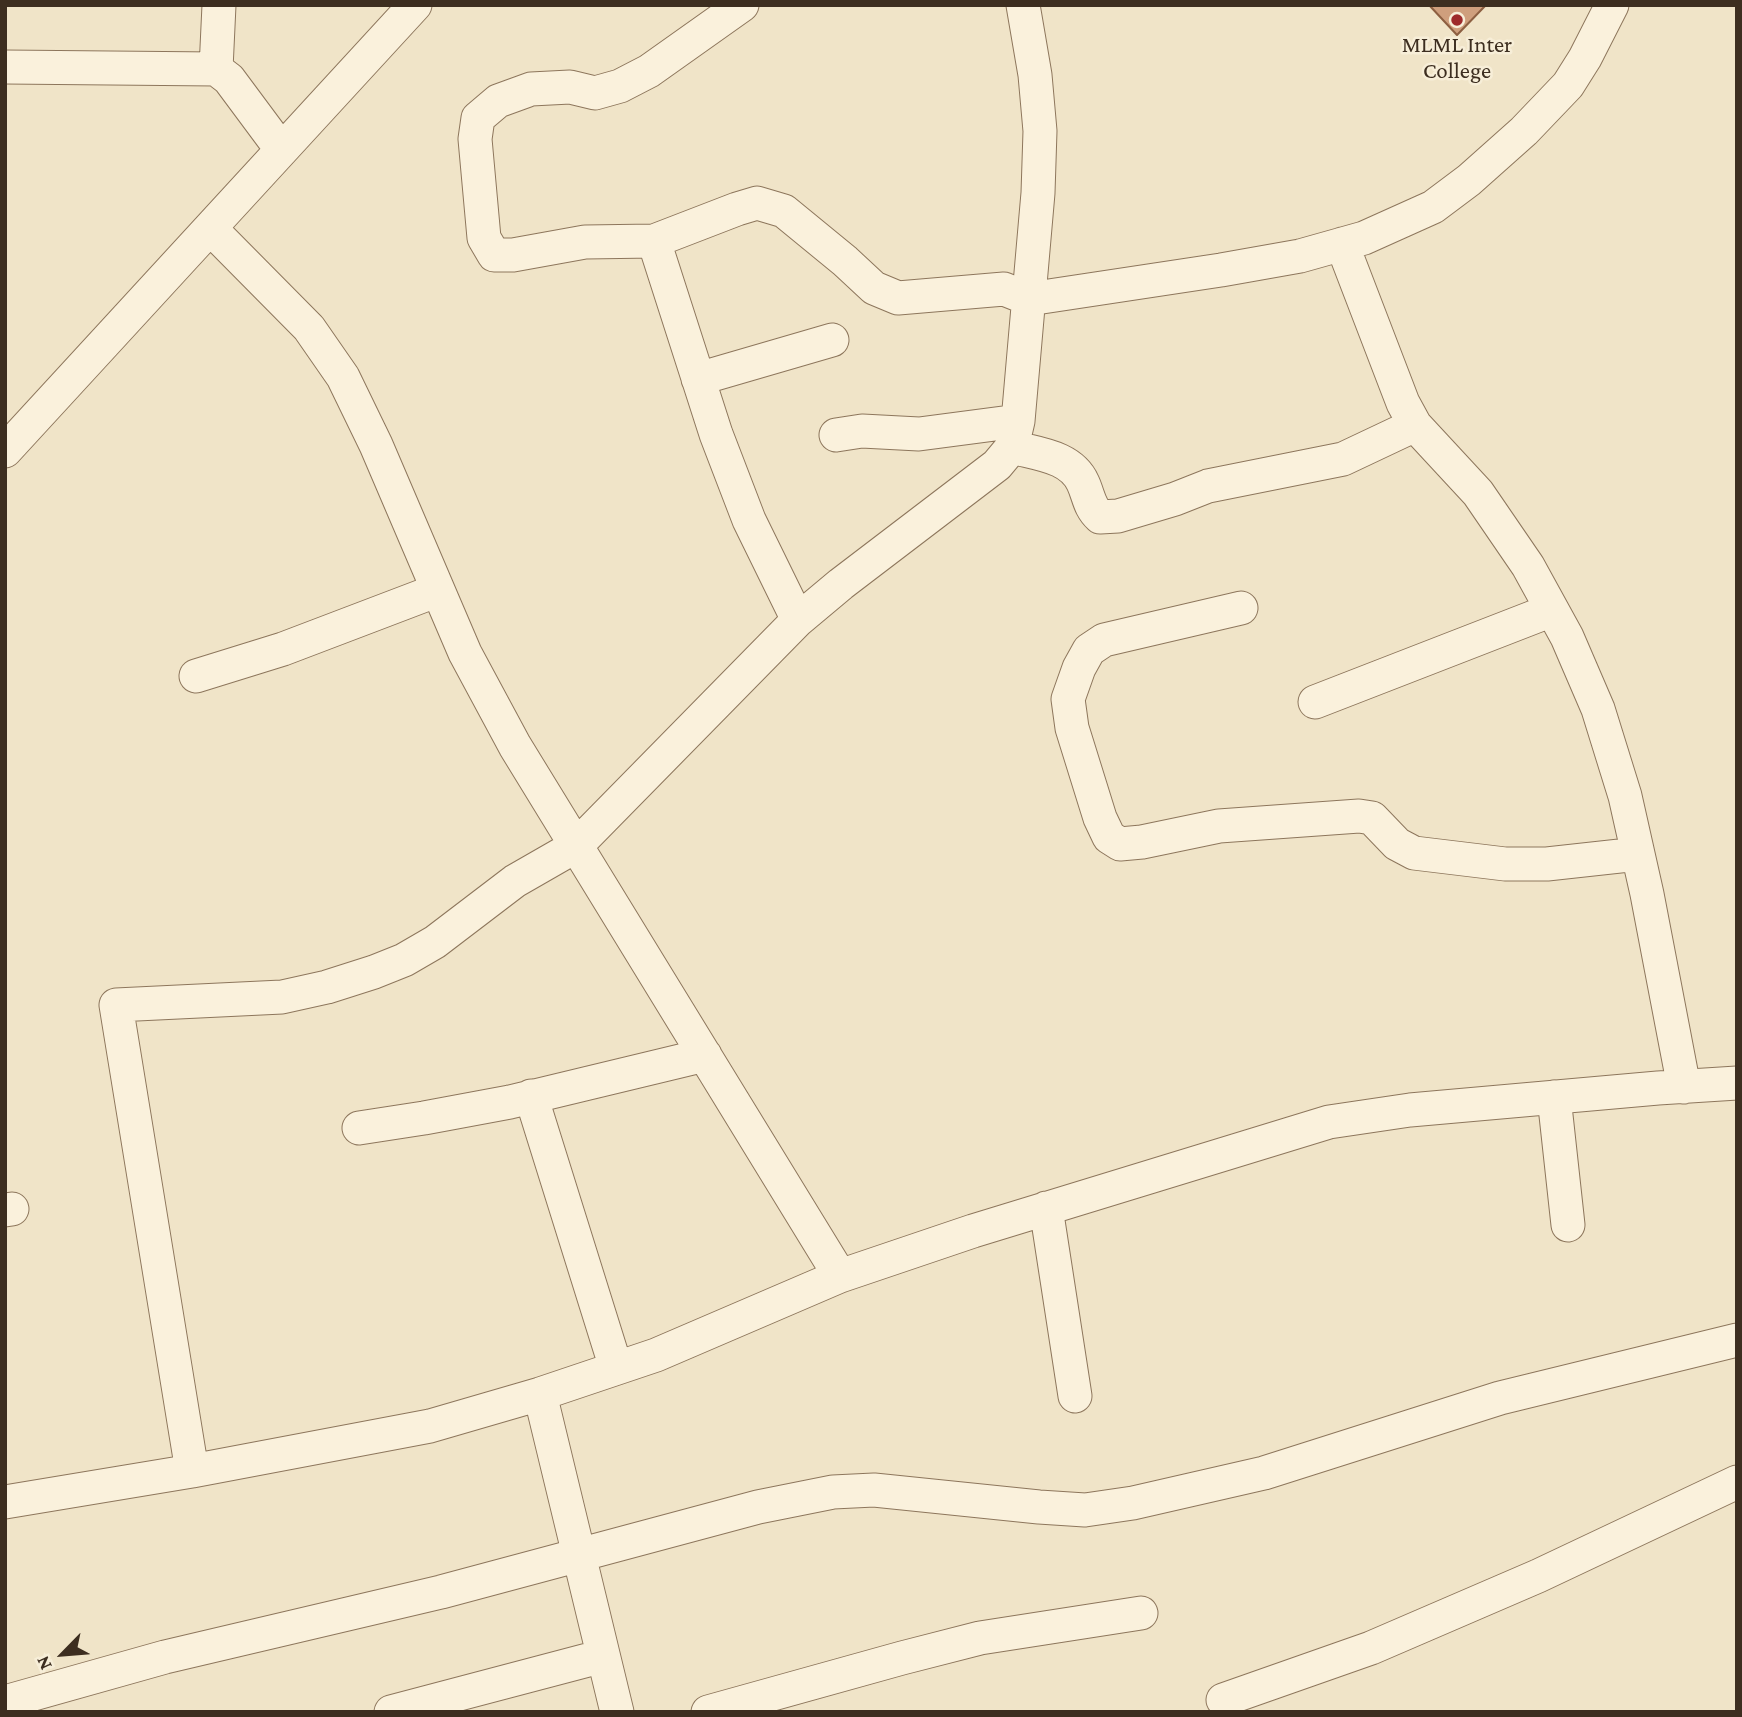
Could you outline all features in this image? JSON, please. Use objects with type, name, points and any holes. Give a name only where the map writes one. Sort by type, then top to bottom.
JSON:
[{"type":"street","points":[[216,69],[219,5]]},
{"type":"street","points":[[5,451],[415,5]]},
{"type":"street","points":[[742,5],[649,71],[620,86],[595,93],[570,87],[531,89],[498,102],[478,118],[475,139],[484,238],[494,255],[513,256],[585,242],[654,241],[757,203],[784,211],[874,288],[898,298],[1004,289],[1029,299],[1300,256],[1364,238],[1433,207],[1469,180],[1515,140],[1568,85],[1612,5]]},
{"type":"street","points":[[192,1471],[116,1005],[282,997],[327,987],[374,972],[404,960],[435,942],[515,881],[576,846],[798,620],[851,576],[997,465],[1015,434],[1038,193],[1040,131],[1035,75],[1023,5]]},
{"type":"street","points":[[5,67],[216,69],[229,79],[281,149]]},
{"type":"street","points":[[211,229],[309,328],[343,377],[376,445],[465,653],[515,746],[840,1276]]},
{"type":"street","points":[[654,241],[716,434],[749,520],[798,620]]},
{"type":"street","points":[[1342,244],[1403,403],[1415,425],[1478,493],[1528,566],[1567,637],[1598,709],[1625,796],[1684,1087]]},
{"type":"street","points":[[698,379],[832,340]]},
{"type":"street","points":[[836,435],[862,431],[1015,434],[1073,468],[1082,481],[1092,510],[1100,517],[1118,516],[1208,486],[1343,459],[1415,425]]},
{"type":"street","points":[[196,676],[283,649],[438,590]]},
{"type":"street","points":[[1241,608],[1104,640],[1089,650],[1079,668],[1068,699],[1072,728],[1100,818],[1109,837],[1120,844],[1219,826],[1359,816],[1372,818],[1397,844],[1413,853],[1505,864],[1547,864],[1638,854]]},
{"type":"street","points":[[1315,702],[1552,611]]},
{"type":"street","points":[[359,1128],[531,1096],[705,1055]]},
{"type":"street","points":[[5,1502],[192,1471],[430,1426],[540,1394],[656,1355],[840,1276],[973,1231],[1329,1122],[1410,1110],[1737,1083]]},
{"type":"street","points":[[531,1096],[616,1368]]},
{"type":"street","points":[[1553,1097],[1568,1224]]},
{"type":"street","points":[[1046,1208],[1075,1396]]},
{"type":"street","points":[[5,1702],[165,1657],[441,1592],[758,1507],[832,1492],[874,1490],[1085,1510],[1133,1503],[1264,1473],[1500,1398],[1737,1340]]},
{"type":"street","points":[[540,1394],[617,1712]]},
{"type":"street","points":[[1223,1700],[1371,1648],[1538,1576],[1737,1482]]},
{"type":"street","points":[[708,1712],[980,1638],[1141,1613]]},
{"type":"street","points":[[391,1712],[603,1656]]},
{"type":"building","name":"MLML Inter College","points":[[1429,5],[1486,5],[1457,35]]},
{"type":"place","name":"MLML Inter College","points":[[1457,20]]}]
